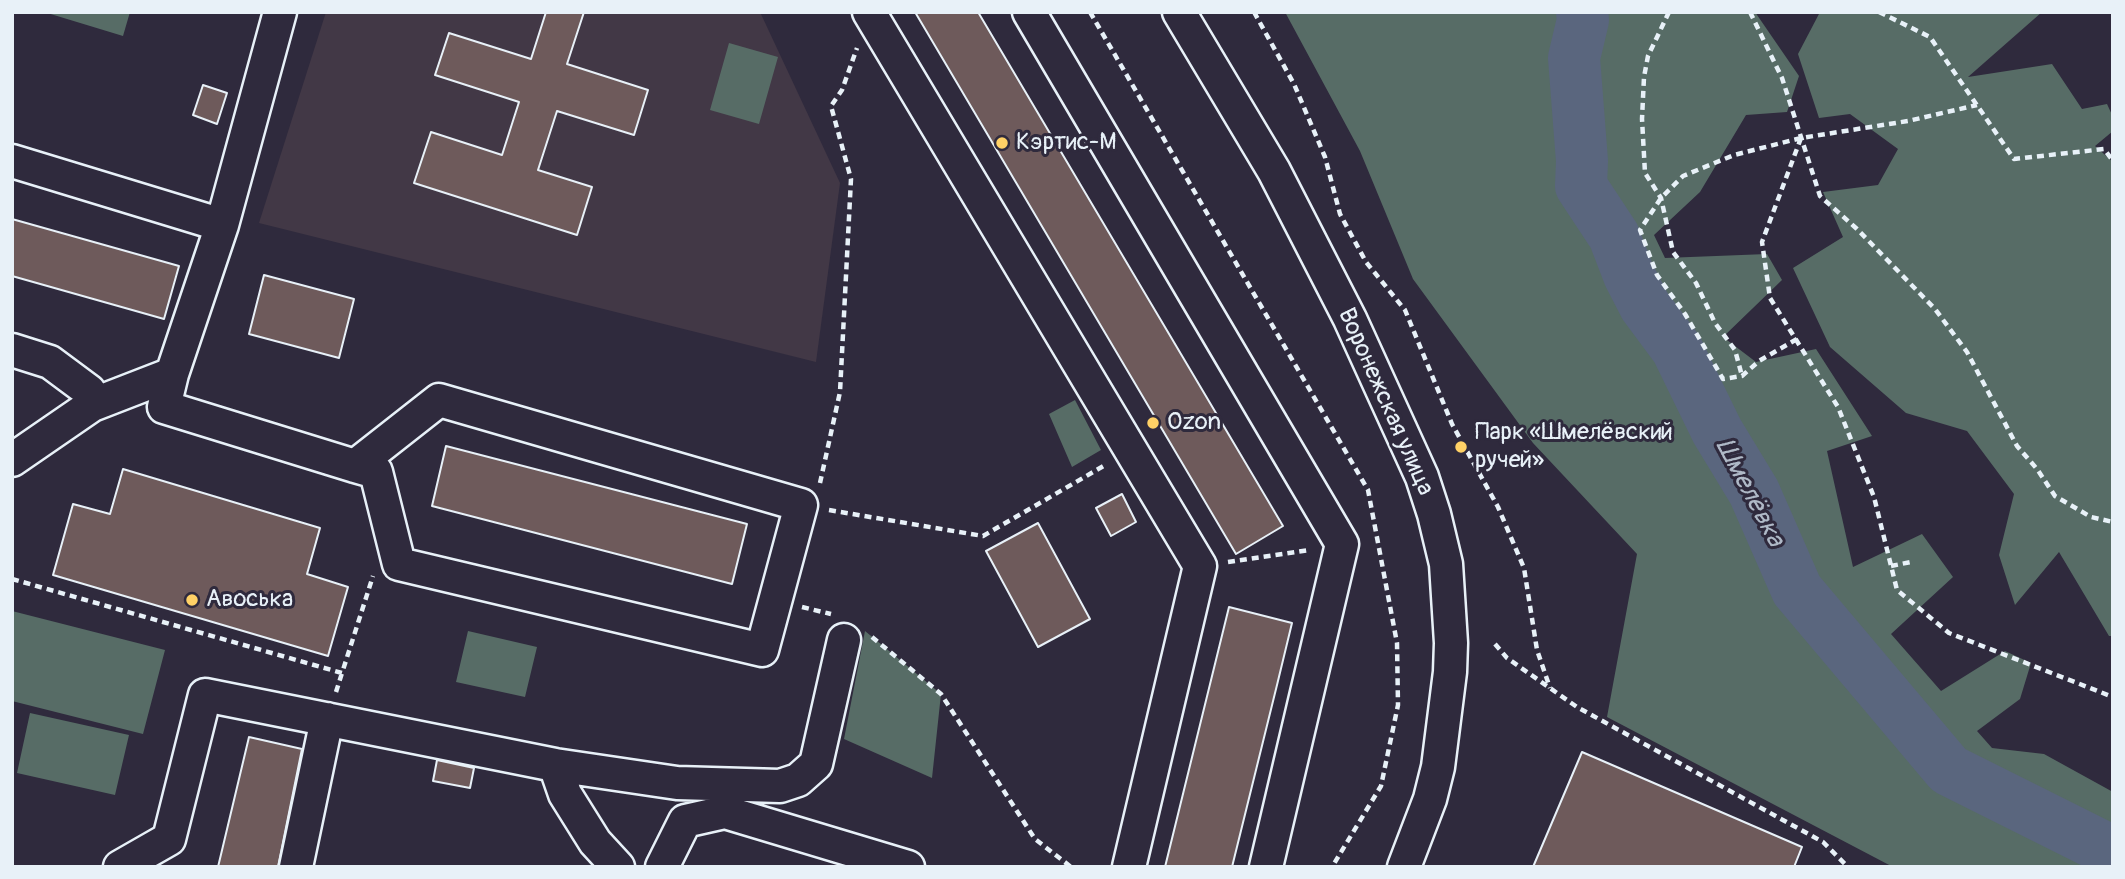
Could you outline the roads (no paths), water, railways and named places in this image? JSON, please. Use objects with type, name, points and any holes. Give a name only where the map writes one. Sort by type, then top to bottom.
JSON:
[{"type":"street","points":[[280,12],[222,225],[172,374],[164,407],[355,466],[376,472],[399,564],[762,650],[775,602],[808,506],[439,400],[355,466]]},
{"type":"street","points":[[869,12],[1199,566],[1129,867]]},
{"type":"street","points":[[1029,12],[1342,544],[1266,867]]},
{"type":"street","name":"Воронежская улица","points":[[1179,12],[1274,171],[1344,307],[1422,477],[1434,514],[1446,564],[1450,672],[1438,767],[1430,799],[1404,867]]},
{"type":"street","points":[[12,160],[222,225]]},
{"type":"street","points":[[12,350],[50,362],[89,391],[92,405]]},
{"type":"street","points":[[12,460],[92,405],[172,374]]},
{"type":"street","points":[[120,867],[169,853],[205,695],[555,765],[677,783],[780,786],[798,780],[816,764],[850,630]]},
{"type":"street","points":[[296,867],[327,719]]},
{"type":"street","points":[[555,765],[565,794],[595,842],[618,867]]},
{"type":"street","points":[[662,867],[685,821],[725,812],[908,867]]},
{"type":"waterway","name":"Шмелёвка","points":[[1582,12],[1583,20],[1574,58],[1582,161],[1581,186],[1614,236],[1645,306],[1677,349],[1717,431],[1754,492],[1797,590],[1949,770],[2113,852]]},
{"type":"place","name":"Кэртис-М","points":[[1002,143]]},
{"type":"place","name":"Ozon","points":[[1153,423]]},
{"type":"place","name":"Парк «Шмелёвский ручей»","points":[[1461,447]]},
{"type":"place","name":"Авоська","points":[[192,600]]}]
